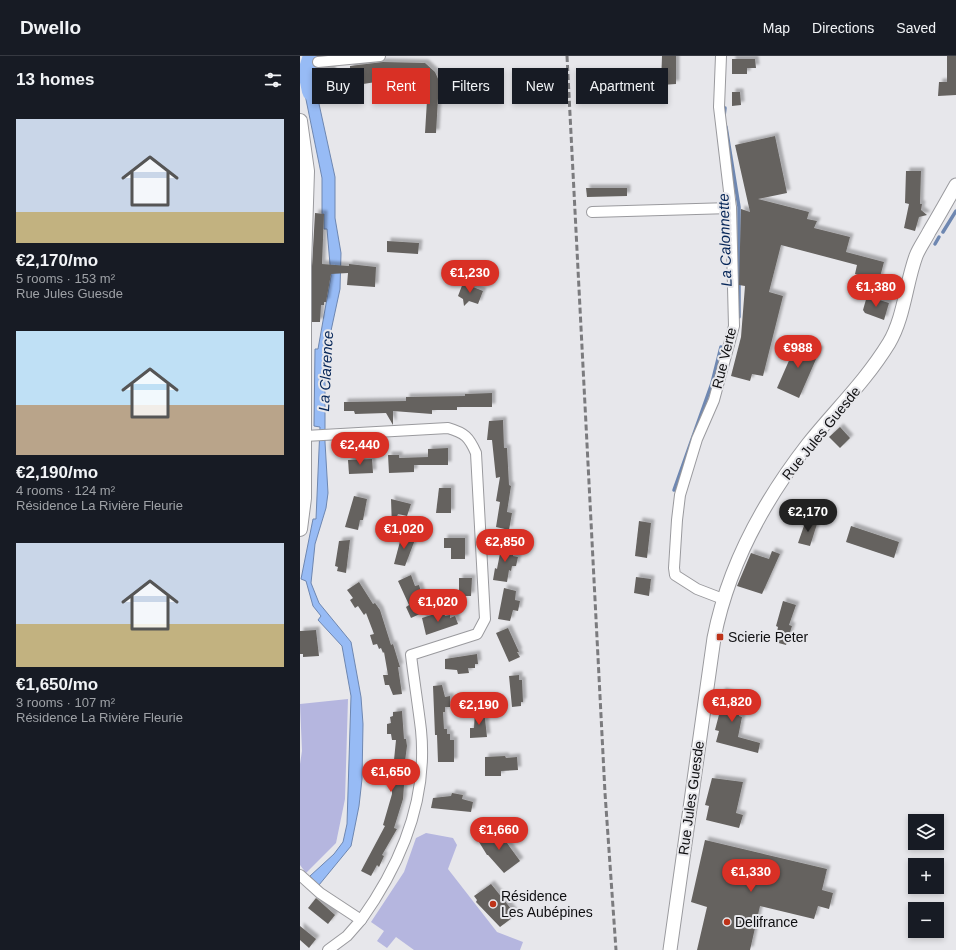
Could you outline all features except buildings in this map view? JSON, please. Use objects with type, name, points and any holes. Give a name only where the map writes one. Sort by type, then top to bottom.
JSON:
[{"type":"main road","points":[[300,121],[307,171],[303,246],[310,436],[300,529]]},
{"type":"street","points":[[318,62],[380,56]]},
{"type":"street","name":"Rue Verte","points":[[721,56],[719,107],[730,208],[734,326],[714,400],[697,439],[680,495],[674,568],[675,575],[685,584],[723,598]]},
{"type":"street","name":"Rue Jules Guesde","points":[[670,950],[703,705],[714,638],[723,598],[737,559],[754,524],[778,486],[809,443],[860,385],[890,341],[904,301],[916,255],[956,185]]},
{"type":"street","points":[[592,212],[730,208]]},
{"type":"street","points":[[310,436],[448,428],[461,432],[470,440],[476,453],[485,619],[477,634],[411,655],[421,732],[421,763],[418,794],[413,818],[394,868],[361,920],[347,936],[328,950]]},
{"type":"street","points":[[300,875],[320,893],[361,920]]},
{"type":"shaded area","points":[[305,63],[314,65],[314,68],[312,68],[312,104],[319,104],[335,177],[335,218],[341,253],[340,289],[329,340],[325,381],[325,442],[328,493],[326,508],[315,544],[311,583],[319,603],[351,642],[361,697],[363,724],[362,779],[359,806],[351,846],[319,885],[310,876],[334,854],[343,842],[347,824],[351,696],[342,646],[318,620],[321,616],[313,606],[306,581],[301,579],[313,519],[316,519],[320,427],[314,426],[315,349],[318,349],[331,276],[327,229],[324,229],[324,214],[322,214],[322,178],[300,70]]},
{"type":"shaded area","points":[[348,699],[345,799],[336,843],[306,873],[300,865],[300,764],[302,751],[300,704]]},
{"type":"shaded area","points":[[426,833],[453,838],[457,845],[448,869],[497,932],[523,942],[520,950],[414,950],[396,937],[387,948],[377,941],[384,931],[371,922],[404,872],[416,838]]},
{"type":"waterway","name":"La Clarence","points":[[312,91],[308,72],[313,56]]},
{"type":"waterway","name":"La Calonnette","points":[[724,116],[725,108]]},
{"type":"waterway","name":"La Calonnette","points":[[726,127],[739,207],[739,317]]},
{"type":"waterway","points":[[943,232],[956,211]]},
{"type":"waterway","points":[[935,244],[939,237]]},
{"type":"waterway","name":"La Calonnette","points":[[674,490],[712,383],[721,347]]},
{"type":"railway","points":[[567,56],[605,793],[616,950]]},
{"type":"place","name":"Scierie Peter","points":[[720,637]]},
{"type":"place","name":"Résidence Les Aubépines","points":[[493,904]]},
{"type":"place","name":"Delifrance","points":[[727,922]]}]
